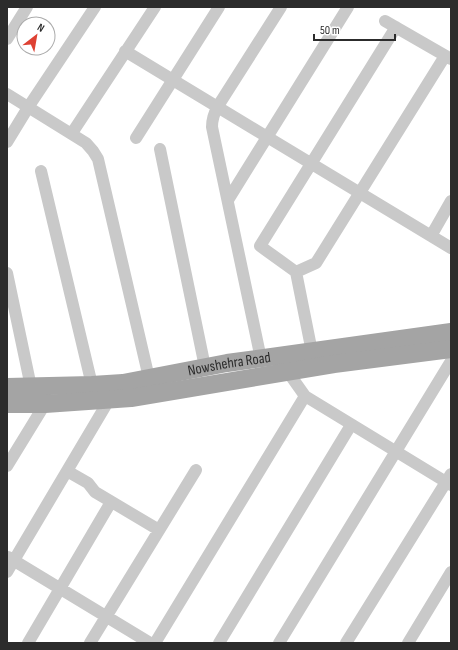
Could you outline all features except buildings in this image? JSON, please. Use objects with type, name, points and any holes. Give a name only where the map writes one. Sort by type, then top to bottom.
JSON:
[{"type":"main road","name":"Nowshehra Road","points":[[7,387],[123,383],[205,367],[451,332]]},
{"type":"main road","name":"Nowshehra Road","points":[[7,404],[45,404],[131,398],[334,364],[451,349]]},
{"type":"street","points":[[7,39],[27,7]]},
{"type":"street","points":[[7,142],[28,106],[94,7]]},
{"type":"street","points":[[72,133],[155,7]]},
{"type":"street","points":[[136,138],[219,7]]},
{"type":"street","points":[[261,359],[212,127],[213,115],[218,106],[281,7]]},
{"type":"street","points":[[228,200],[348,7]]},
{"type":"street","points":[[296,272],[316,263],[359,192],[448,57],[385,21]]},
{"type":"street","points":[[312,352],[296,272],[260,246],[396,27]]},
{"type":"street","points":[[125,51],[451,248]]},
{"type":"street","points":[[7,94],[72,133],[86,143],[98,159],[149,378]]},
{"type":"street","points":[[160,149],[205,367]]},
{"type":"street","points":[[41,171],[92,385]]},
{"type":"street","points":[[431,236],[451,201]]},
{"type":"street","points":[[7,273],[31,387]]},
{"type":"street","points":[[280,643],[451,361]]},
{"type":"street","points":[[288,372],[305,396],[396,452],[449,480],[346,643]]},
{"type":"street","points":[[155,643],[305,396]]},
{"type":"street","points":[[7,572],[10,559],[67,471],[109,400]]},
{"type":"street","points":[[7,466],[45,404]]},
{"type":"street","points":[[219,643],[351,424]]},
{"type":"street","points":[[90,643],[196,470]]},
{"type":"street","points":[[67,471],[88,483],[95,492],[160,530]]},
{"type":"street","points":[[28,643],[111,502]]},
{"type":"street","points":[[10,559],[150,643]]},
{"type":"street","points":[[408,643],[451,572]]}]
